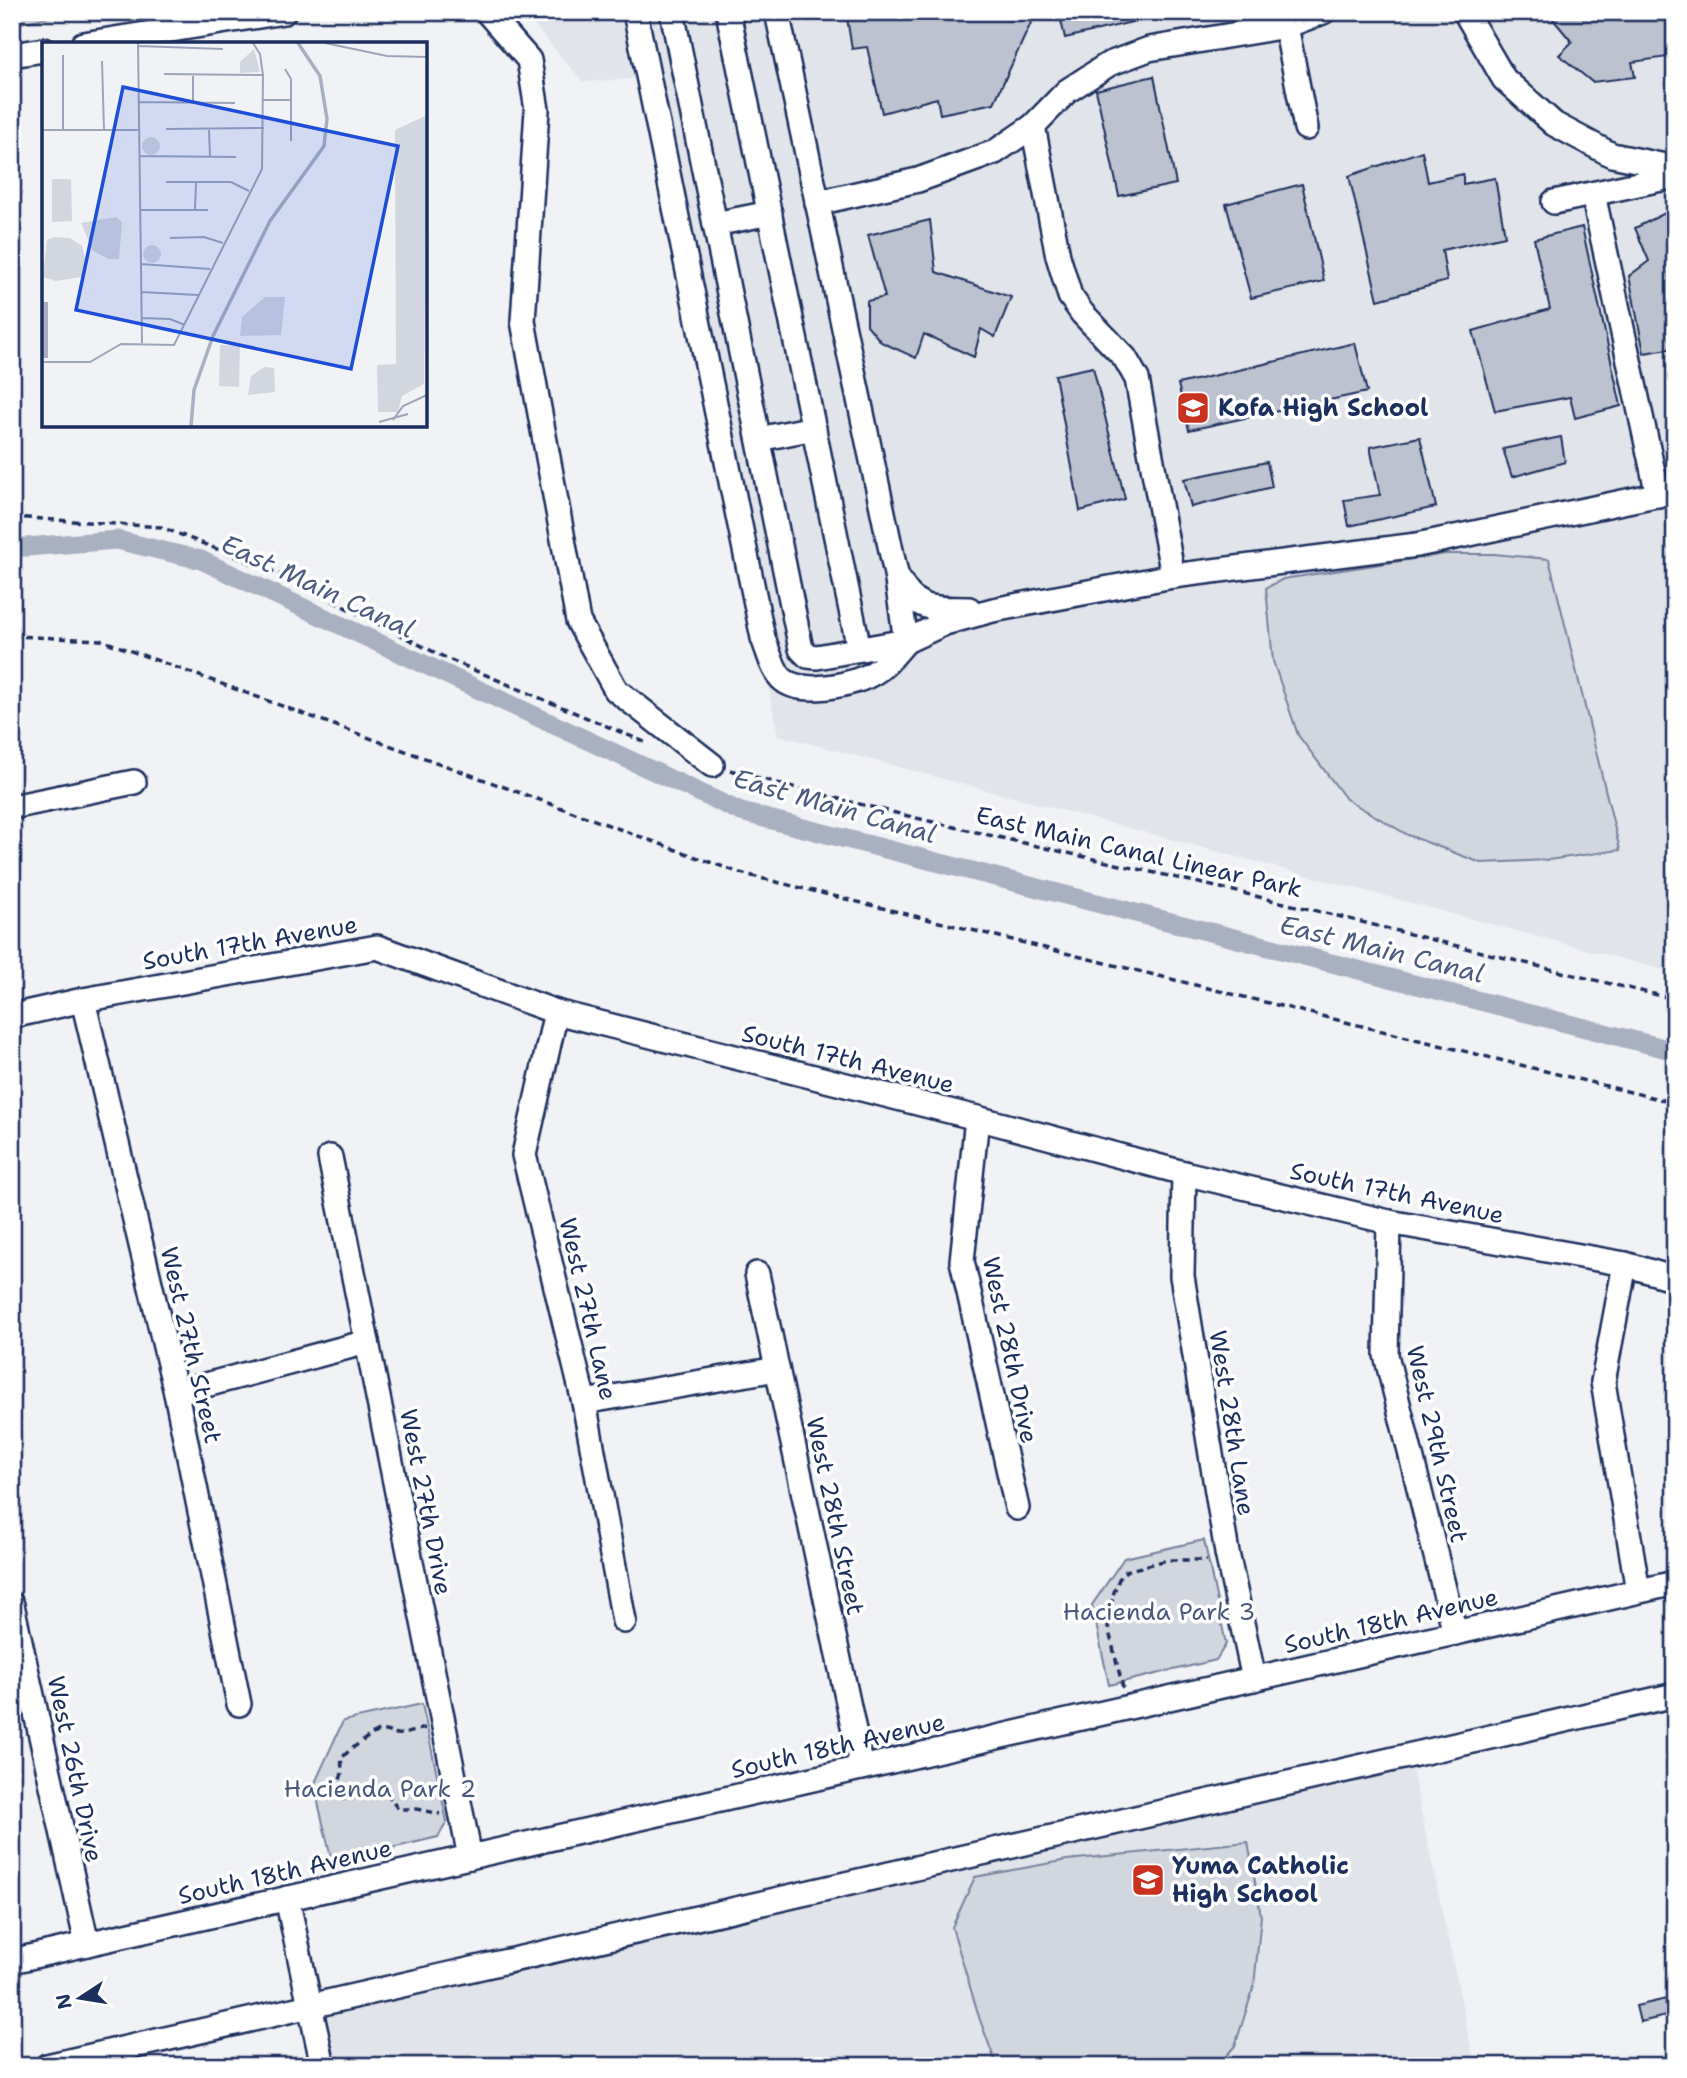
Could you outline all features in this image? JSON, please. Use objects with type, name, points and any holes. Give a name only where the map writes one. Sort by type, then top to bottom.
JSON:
[{"type":"street","points":[[96,42],[284,12]]},
{"type":"street","points":[[487,12],[529,61],[537,110],[523,321],[578,621],[616,690],[712,765]]},
{"type":"street","points":[[635,12],[763,638],[773,662],[782,679],[799,686],[822,688],[857,681],[874,673],[906,641]]},
{"type":"street","points":[[672,12],[801,649],[808,656],[817,657],[906,641],[945,623],[993,610],[1174,576],[1417,545],[1667,493],[1593,194]]},
{"type":"street","points":[[729,12],[859,649]]},
{"type":"street","points":[[777,12],[896,574],[906,641]]},
{"type":"street","points":[[817,203],[918,180],[995,152],[1033,126],[1067,91],[1109,64],[1149,49],[1286,26],[1323,12]]},
{"type":"street","points":[[1465,12],[1504,79],[1554,124],[1612,156],[1675,169]]},
{"type":"street","points":[[1286,26],[1306,128]]},
{"type":"street","points":[[12,55],[42,50]]},
{"type":"street","points":[[1033,126],[1058,256],[1070,296],[1082,313],[1125,358],[1137,379],[1174,576]]},
{"type":"street","points":[[1553,202],[1675,176]]},
{"type":"street","points":[[715,225],[769,213]]},
{"type":"street","points":[[759,439],[814,428]]},
{"type":"street","points":[[896,574],[905,592],[915,602],[931,608],[993,610]]},
{"type":"street","points":[[12,807],[134,782]]},
{"type":"street","name":"South 17th Avenue","points":[[12,1016],[83,1000],[377,947],[556,1012],[1389,1222],[1625,1264],[1675,1279]]},
{"type":"street","name":"West 27th Street","points":[[83,1000],[176,1393],[239,1704]]},
{"type":"street","name":"West 27th Lane","points":[[556,1012],[524,1154],[584,1402],[624,1621]]},
{"type":"street","name":"West 28th Drive","points":[[977,1118],[962,1261],[1017,1508]]},
{"type":"street","name":"West 27th Drive","points":[[330,1157],[470,1857]]},
{"type":"street","name":"West 28th Lane","points":[[1184,1172],[1182,1276],[1227,1553],[1254,1679]]},
{"type":"street","name":"West 29th Street","points":[[1389,1222],[1387,1355],[1455,1633]]},
{"type":"street","points":[[1625,1264],[1603,1382],[1639,1591]]},
{"type":"street","name":"West 28th Street","points":[[757,1274],[862,1768]]},
{"type":"street","points":[[176,1393],[368,1342]]},
{"type":"street","points":[[584,1402],[777,1369]]},
{"type":"street","name":"South 18th Avenue","points":[[12,1961],[1675,1583]]},
{"type":"street","name":"West 26th Drive","points":[[12,1605],[87,1944]]},
{"type":"street","points":[[47,2066],[1675,1695]]},
{"type":"street","points":[[287,1898],[323,2066]]},
{"type":"path","points":[[12,517],[161,527],[277,573],[448,659],[653,745]]},
{"type":"path","points":[[12,636],[101,640],[740,873],[1675,1103]]},
{"type":"path","name":"East Main Canal Linear Park","points":[[712,765],[828,797],[1025,845],[1258,897],[1675,999]]},
{"type":"path","points":[[1128,1707],[1108,1627],[1113,1595],[1119,1579],[1126,1571],[1167,1560],[1203,1561],[1227,1553]]},
{"type":"path","points":[[443,1724],[400,1734],[377,1732],[347,1751],[342,1758],[342,1774],[337,1790],[343,1799],[387,1794],[398,1809],[417,1809],[463,1819]]},
{"type":"shaded area","name":"Kofa High School","points":[[523,12],[1675,12],[1675,973],[778,735],[644,78],[583,82]]},
{"type":"shaded area","name":"Yuma Catholic High School","points":[[1409,1755],[1475,2066],[323,2066],[310,2005]]},
{"type":"green space","points":[[12,12],[72,12],[12,25]]},
{"type":"green space","points":[[1446,554],[1494,554],[1549,559],[1620,850],[1548,860],[1481,863],[1408,835],[1346,799],[1298,735],[1273,661],[1266,588],[1283,579]]},
{"type":"green space","name":"Hacienda Park 3","points":[[1204,1540],[1226,1644],[1216,1660],[1109,1685],[1092,1605],[1124,1558]]},
{"type":"green space","name":"Hacienda Park 2","points":[[422,1704],[447,1822],[438,1837],[332,1862],[314,1785],[343,1721]]},
{"type":"green space","points":[[1248,1842],[1261,1916],[1254,1986],[1235,2046],[1217,2066],[997,2066],[952,1927],[975,1877],[1067,1860]]},
{"type":"building","points":[[846,12],[1036,12],[994,103],[940,114],[937,98],[882,113],[867,47],[852,49]]},
{"type":"building","points":[[1059,12],[1149,12],[1149,18],[1065,38]]},
{"type":"building","points":[[1547,12],[1675,12],[1675,56],[1632,62],[1635,77],[1592,82],[1559,55],[1572,42]]},
{"type":"building","points":[[1154,76],[1176,184],[1119,196],[1096,90]]},
{"type":"building","points":[[1422,151],[1428,182],[1463,174],[1463,184],[1495,178],[1505,236],[1442,250],[1447,281],[1378,300],[1349,176]]},
{"type":"building","points":[[1302,184],[1324,281],[1251,298],[1226,204]]},
{"type":"building","points":[[1675,208],[1675,348],[1644,353],[1629,276],[1649,261],[1635,228]]},
{"type":"building","points":[[930,220],[936,272],[1011,297],[995,337],[981,329],[974,357],[924,334],[916,358],[881,342],[867,325],[867,301],[885,297],[868,235]]},
{"type":"building","points":[[1582,227],[1621,406],[1575,418],[1570,397],[1495,411],[1473,331],[1550,309],[1534,239]]},
{"type":"building","points":[[1355,343],[1367,392],[1189,430],[1178,384]]},
{"type":"building","points":[[1093,367],[1125,499],[1080,511],[1055,375]]},
{"type":"building","points":[[1420,437],[1436,507],[1349,526],[1344,500],[1380,495],[1370,447]]},
{"type":"building","points":[[1561,437],[1565,462],[1512,477],[1503,449]]},
{"type":"building","points":[[1267,462],[1272,487],[1191,507],[1184,479]]},
{"type":"building","points":[[1675,1997],[1675,2014],[1640,2022],[1636,2006]]},
{"type":"waterway","name":"East Main Canal","points":[[12,548],[117,540],[201,560],[741,812],[1675,1051]]},
{"type":"place","name":"Kofa High School","points":[[1193,408]]},
{"type":"place","name":"Yuma Catholic High School","points":[[1148,1880]]}]
